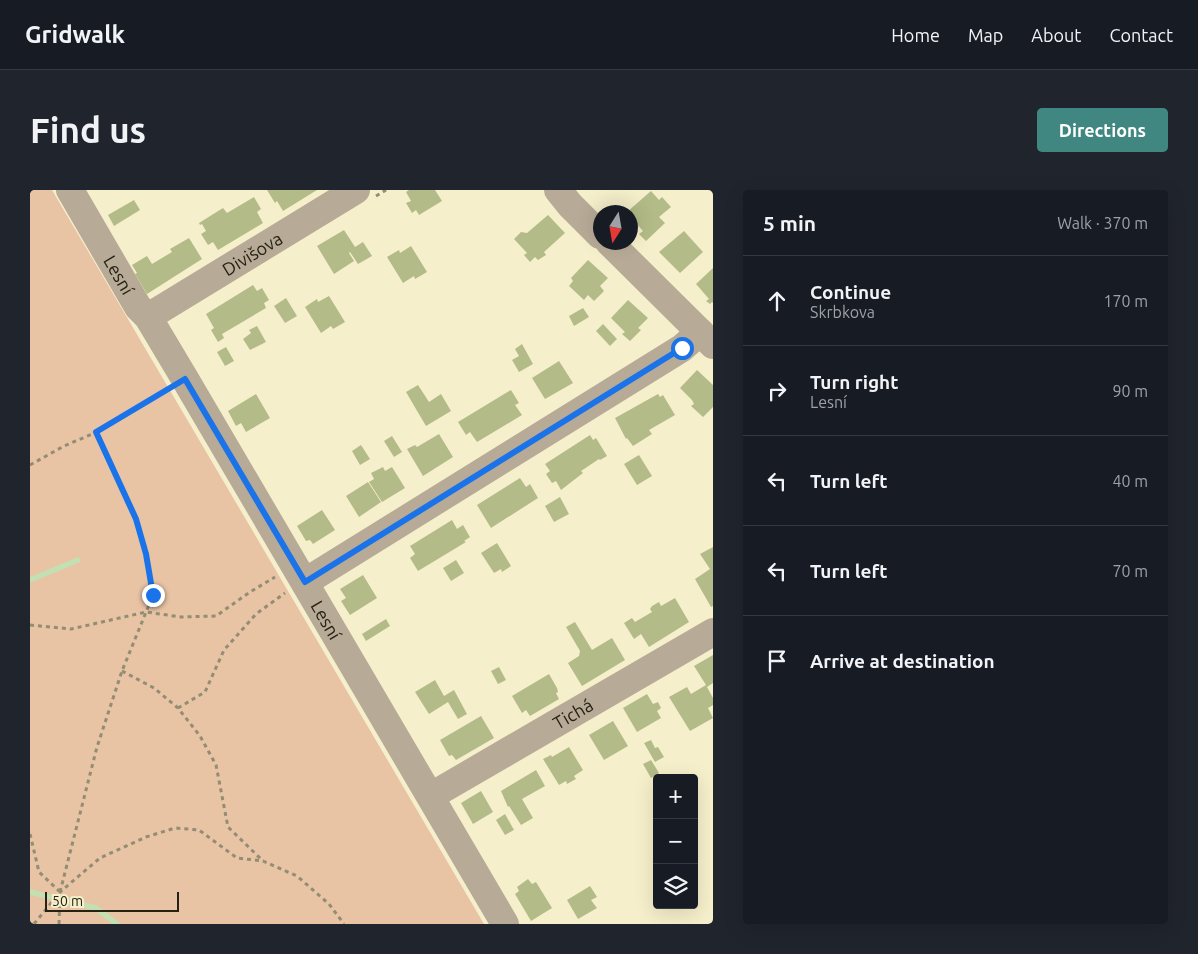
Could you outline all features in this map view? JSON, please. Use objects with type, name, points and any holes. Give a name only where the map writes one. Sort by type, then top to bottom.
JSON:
[{"type":"street","name":"Lesní","points":[[70,190],[138,307],[148,317],[185,379],[297,587],[432,796],[505,924]]},
{"type":"street","name":"Divišova","points":[[148,317],[356,190]]},
{"type":"street","points":[[558,190],[593,228]]},
{"type":"street","points":[[297,587],[682,348],[707,339],[617,250]]},
{"type":"street","name":"Tichá","points":[[432,796],[713,632]]},
{"type":"path","points":[[30,465],[64,446],[96,432],[185,379]]},
{"type":"path","points":[[59,924],[60,892],[97,746],[122,671],[153,595],[146,554],[136,519],[96,432]]},
{"type":"path","points":[[30,625],[71,628],[146,612],[181,617],[216,616],[250,592],[279,575]]},
{"type":"path","points":[[178,708],[206,692],[224,650],[256,614],[297,587]]},
{"type":"path","points":[[122,671],[154,688],[178,708],[200,736],[216,765],[228,827],[263,861]]},
{"type":"path","points":[[34,924],[60,892],[100,858],[146,837],[175,828],[199,830],[237,858],[263,861],[297,876],[329,904],[344,924]]},
{"type":"path","points":[[30,834],[39,872],[60,892]]},
{"type":"shaded area","points":[[30,190],[52,190],[484,924],[30,924]]},
{"type":"building","points":[[267,190],[317,190],[283,211],[277,201],[275,203]]},
{"type":"building","points":[[409,190],[435,190],[442,201],[419,215],[416,210],[412,213],[406,203],[411,201],[406,192]]},
{"type":"building","points":[[651,191],[659,200],[662,197],[671,207],[659,217],[665,223],[646,241],[639,234],[643,231],[638,226],[638,205],[635,205]]},
{"type":"building","points":[[254,197],[261,209],[257,212],[263,223],[218,250],[213,242],[208,245],[201,234],[206,231],[202,224],[200,225],[199,223],[223,208],[227,213]]},
{"type":"building","points":[[134,200],[140,210],[114,226],[108,215]]},
{"type":"building","points":[[548,215],[565,233],[544,252],[546,255],[538,260],[535,257],[530,262],[524,255],[527,253],[514,239],[521,232],[527,233]]},
{"type":"building","points":[[344,230],[355,247],[363,242],[372,256],[358,264],[350,252],[354,261],[334,274],[317,246]]},
{"type":"building","points":[[684,231],[703,252],[680,273],[659,252]]},
{"type":"building","points":[[189,238],[202,259],[147,294],[132,265],[147,256],[152,264],[172,252],[170,249]]},
{"type":"building","points":[[411,246],[427,272],[415,279],[414,276],[403,283],[387,257],[399,250],[400,253]]},
{"type":"building","points":[[588,260],[608,278],[600,286],[604,291],[594,301],[588,295],[584,300],[569,286],[573,281],[571,278]]},
{"type":"building","points":[[713,268],[713,303],[710,304],[706,301],[709,299],[696,284]]},
{"type":"building","points":[[253,285],[257,291],[262,288],[269,300],[264,303],[266,308],[222,334],[224,338],[218,342],[211,330],[214,328],[206,314]]},
{"type":"building","points":[[329,296],[345,322],[333,329],[331,326],[321,333],[305,307],[317,299],[318,302]]},
{"type":"building","points":[[286,298],[297,316],[285,323],[274,306]]},
{"type":"building","points":[[628,300],[648,318],[638,328],[641,330],[630,341],[622,334],[625,332],[611,318]]},
{"type":"building","points":[[583,308],[589,317],[574,326],[569,316]]},
{"type":"building","points":[[603,324],[617,339],[610,346],[596,331]]},
{"type":"building","points":[[257,326],[266,342],[250,350],[243,339],[251,333],[249,330]]},
{"type":"building","points":[[522,344],[533,364],[519,372],[512,360],[519,356],[515,349]]},
{"type":"building","points":[[226,347],[234,361],[225,366],[217,352]]},
{"type":"building","points":[[559,361],[573,383],[545,399],[532,378]]},
{"type":"building","points":[[697,370],[713,385],[713,407],[703,417],[691,406],[694,404],[692,400],[680,388]]},
{"type":"building","points":[[418,385],[429,402],[441,394],[451,411],[426,426],[406,392]]},
{"type":"building","points":[[511,390],[519,403],[515,405],[522,415],[477,442],[470,432],[466,435],[458,422]]},
{"type":"building","points":[[256,394],[270,418],[246,432],[241,423],[236,426],[228,411]]},
{"type":"building","points":[[658,394],[660,397],[663,395],[675,415],[649,430],[652,434],[633,446],[626,439],[615,418]]},
{"type":"building","points":[[439,434],[453,457],[423,476],[407,449],[415,445],[417,447]]},
{"type":"building","points":[[590,435],[593,440],[596,438],[607,456],[581,471],[583,473],[561,490],[556,481],[552,483],[546,474],[550,471],[545,464]]},
{"type":"building","points":[[392,436],[402,452],[394,457],[384,441]]},
{"type":"building","points":[[361,445],[370,459],[360,465],[352,451]]},
{"type":"building","points":[[639,455],[652,476],[637,485],[624,464]]},
{"type":"building","points":[[383,467],[385,471],[392,467],[405,488],[382,502],[369,482],[374,479],[371,473]]},
{"type":"building","points":[[520,478],[526,487],[530,484],[538,498],[491,528],[477,505]]},
{"type":"building","points":[[368,482],[381,502],[359,517],[346,496]]},
{"type":"building","points":[[560,497],[569,514],[554,522],[545,506]]},
{"type":"building","points":[[322,510],[335,530],[313,544],[310,540],[306,541],[297,526]]},
{"type":"building","points":[[452,520],[457,529],[463,525],[470,537],[464,541],[466,542],[418,571],[410,558],[415,554],[410,546]]},
{"type":"building","points":[[497,543],[511,566],[502,572],[501,569],[494,573],[481,553]]},
{"type":"building","points":[[713,547],[713,606],[711,607],[695,579],[710,569],[700,554]]},
{"type":"building","points":[[456,560],[464,573],[451,581],[443,568]]},
{"type":"building","points":[[363,575],[377,598],[350,615],[341,601],[346,598],[340,589]]},
{"type":"building","points":[[675,598],[689,622],[649,647],[641,634],[634,639],[624,623],[632,618],[635,622],[652,612],[650,609],[652,606],[659,602],[661,606]]},
{"type":"building","points":[[386,619],[390,626],[366,641],[362,634]]},
{"type":"building","points":[[575,622],[592,650],[612,638],[625,660],[582,686],[568,663],[579,656],[580,651],[566,627]]},
{"type":"building","points":[[713,655],[713,683],[707,687],[713,698],[713,705],[708,708],[713,718],[690,731],[669,697],[687,687],[691,694],[706,685],[694,666]]},
{"type":"building","points":[[499,667],[506,680],[498,684],[491,671]]},
{"type":"building","points":[[549,674],[557,688],[558,692],[556,693],[559,699],[530,716],[526,710],[522,713],[512,696]]},
{"type":"building","points":[[435,680],[444,696],[454,690],[467,714],[458,719],[448,702],[429,714],[415,692]]},
{"type":"building","points":[[647,694],[653,704],[658,702],[661,708],[657,711],[661,718],[637,732],[623,708]]},
{"type":"building","points":[[481,716],[494,738],[456,760],[452,755],[449,756],[440,740]]},
{"type":"building","points":[[613,721],[628,746],[604,760],[589,735]]},
{"type":"building","points":[[651,740],[655,748],[658,747],[664,757],[655,762],[644,743]]},
{"type":"building","points":[[569,747],[583,770],[574,776],[576,779],[567,784],[566,781],[559,785],[543,759],[551,755],[552,757]]},
{"type":"building","points":[[651,760],[659,773],[653,774],[651,778],[643,764]]},
{"type":"building","points":[[536,770],[545,786],[522,799],[533,818],[521,825],[508,807],[501,791]]},
{"type":"building","points":[[481,791],[493,812],[473,824],[461,803]]},
{"type":"building","points":[[505,814],[514,830],[505,835],[496,820]]},
{"type":"building","points":[[528,879],[532,884],[536,882],[552,908],[531,921],[515,894],[519,891],[517,887]]},
{"type":"building","points":[[590,886],[597,897],[591,900],[597,908],[578,919],[567,900]]},
{"type":"waterway","points":[[30,580],[78,560]]},
{"type":"waterway","points":[[30,892],[96,908],[117,924]]},
{"type":"route","points":[[153,595],[146,554],[136,519],[96,432],[185,379],[305,582],[682,348]]}]
